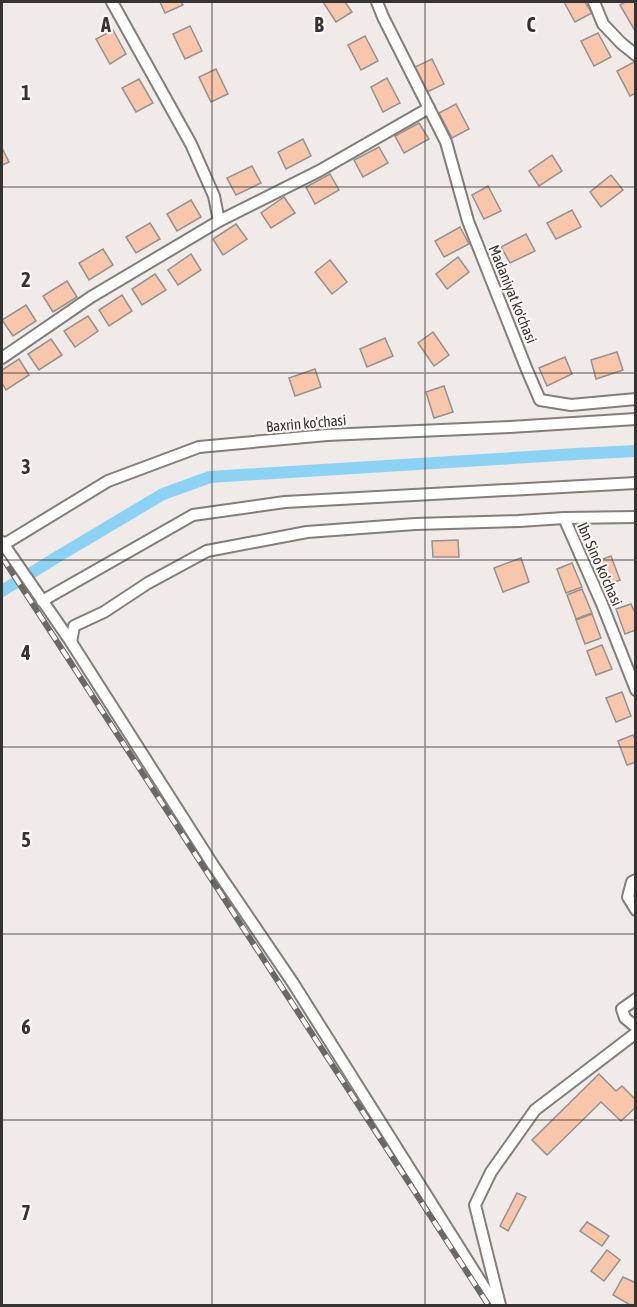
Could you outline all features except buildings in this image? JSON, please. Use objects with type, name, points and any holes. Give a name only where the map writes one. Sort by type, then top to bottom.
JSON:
[{"type":"street","points":[[112,2],[191,144],[214,196],[219,221]]},
{"type":"street","name":"Madaniyat ko'chasi","points":[[377,2],[446,142],[468,221],[540,400],[571,405],[636,399]]},
{"type":"street","points":[[594,2],[603,24],[636,55]]},
{"type":"street","points":[[2,358],[91,297],[219,221],[319,171],[429,108]]},
{"type":"street","name":"Baxrin ko'chasi","points":[[2,544],[108,482],[199,447],[327,435],[499,428],[636,419]]},
{"type":"street","points":[[42,602],[193,515],[285,502],[636,483]]},
{"type":"street","points":[[70,642],[74,626],[104,612],[207,551],[307,532],[415,524],[636,517]]},
{"type":"street","name":"Ibn Sino ko'chasi","points":[[564,518],[602,604],[636,690]]},
{"type":"street","points":[[2,544],[70,642],[213,865],[299,993],[498,1305]]},
{"type":"street","points":[[636,880],[632,882],[627,897],[636,910]]},
{"type":"street","points":[[636,999],[622,1009],[625,1018],[636,1027]]},
{"type":"street","points":[[498,1305],[475,1205],[491,1172],[535,1110],[636,1033]]},
{"type":"waterway","points":[[2,591],[163,494],[210,477],[636,451]]},
{"type":"railway","points":[[2,557],[489,1306]]}]
